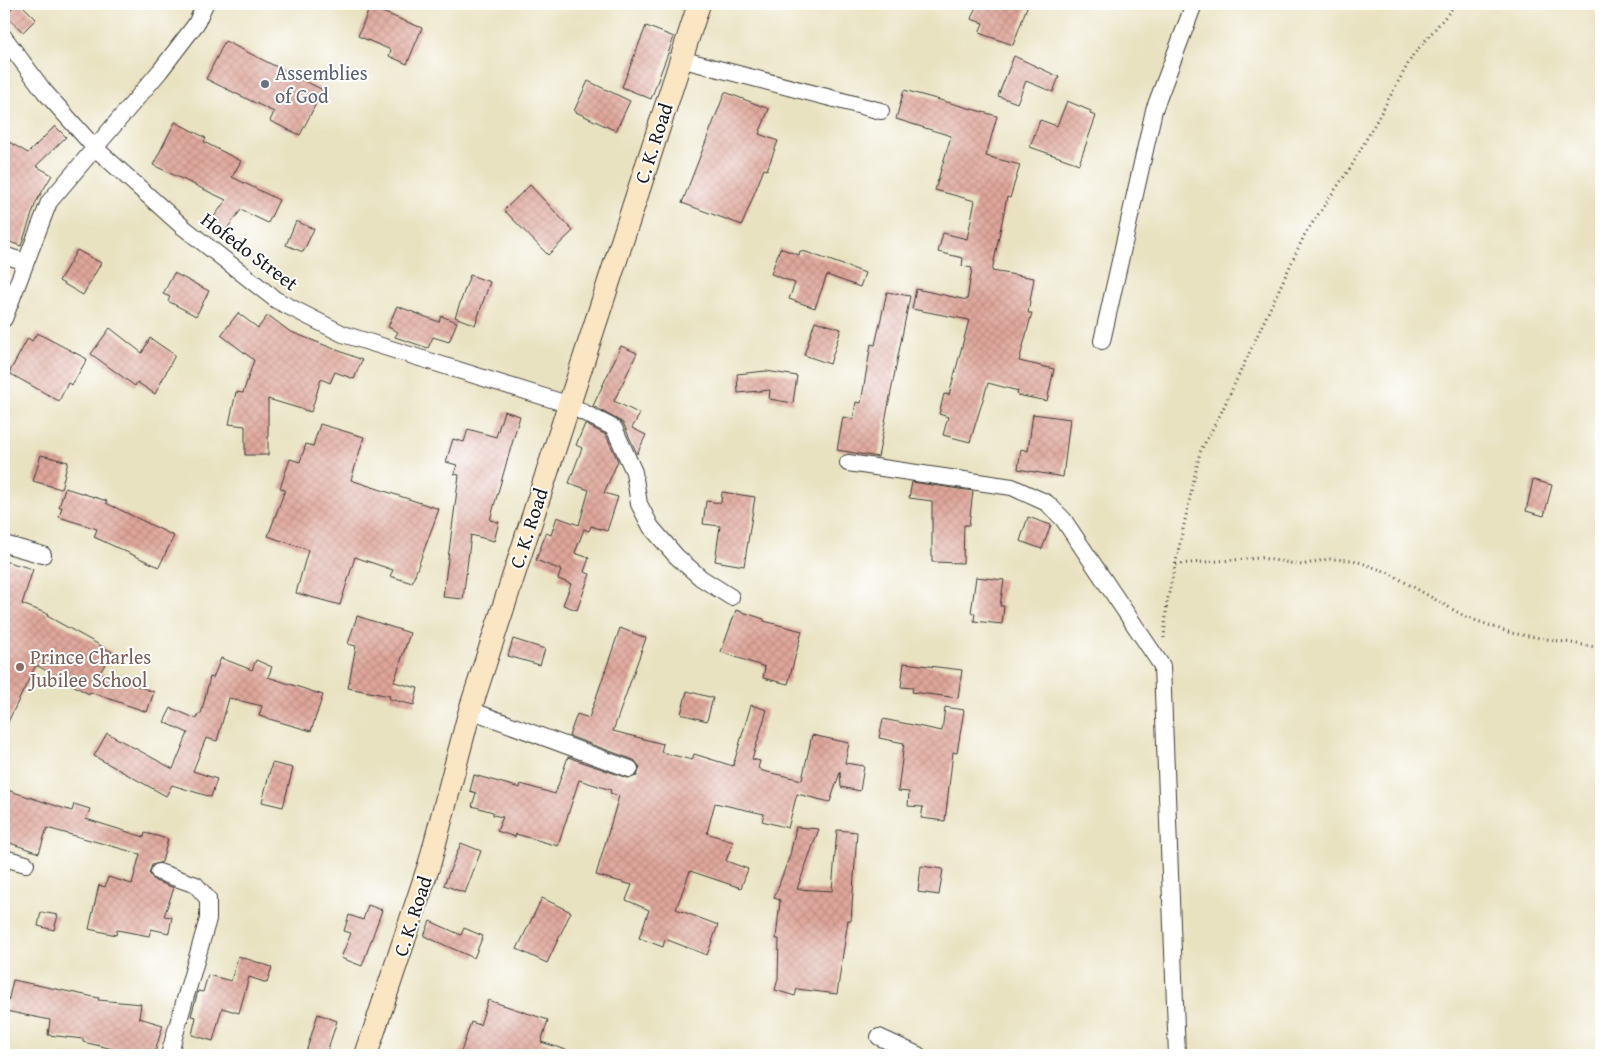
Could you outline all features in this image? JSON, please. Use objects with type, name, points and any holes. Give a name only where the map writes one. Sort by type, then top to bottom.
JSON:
[{"type":"street","points":[[4,319],[49,202],[160,71],[196,24],[205,4]]},
{"type":"street","name":"C. K. Road","points":[[366,1055],[430,862],[470,710],[567,404],[699,4]]},
{"type":"street","points":[[1102,341],[1154,110],[1194,4]]},
{"type":"street","name":"Hofedo Street","points":[[4,37],[44,91],[94,147],[183,227],[276,300],[343,334],[567,404],[614,428],[634,472],[639,504],[651,527],[676,556],[701,578],[731,597]]},
{"type":"street","points":[[680,59],[880,111]]},
{"type":"street","points":[[4,255],[25,262]]},
{"type":"street","points":[[848,463],[1012,487],[1047,503],[1063,519],[1162,666],[1177,1055]]},
{"type":"street","points":[[4,544],[43,554]]},
{"type":"street","points":[[470,710],[630,769]]},
{"type":"street","points":[[4,858],[26,864]]},
{"type":"street","points":[[159,872],[196,885],[208,899],[208,919],[169,1055]]},
{"type":"street","points":[[879,1037],[918,1055]]},
{"type":"path","points":[[1162,666],[1167,602],[1200,452],[1221,414],[1305,234],[1352,165],[1413,54],[1456,4]]},
{"type":"path","points":[[1601,263],[1597,278],[1601,287]]},
{"type":"path","points":[[1176,564],[1261,558],[1302,565],[1328,559],[1353,560],[1387,572],[1466,617],[1484,624],[1511,633],[1601,648]]},
{"type":"building","points":[[16,4],[21,4],[36,19],[23,32],[5,15]]},
{"type":"building","points":[[977,4],[1028,4],[1013,45],[979,33],[983,23],[971,19]]},
{"type":"building","points":[[370,7],[422,28],[407,64],[389,56],[391,50],[358,36]]},
{"type":"building","points":[[646,26],[674,37],[651,99],[622,87]]},
{"type":"building","name":"Assemblies of God","points":[[225,41],[323,90],[300,135],[270,121],[274,112],[206,79]]},
{"type":"building","points":[[1014,56],[1059,77],[1053,92],[1026,81],[1017,103],[998,96]]},
{"type":"building","points":[[588,81],[630,101],[616,131],[574,111]]},
{"type":"building","points":[[904,90],[997,116],[986,156],[1020,165],[1010,198],[1007,197],[992,271],[1034,278],[1028,313],[1032,313],[1019,361],[1054,369],[1047,401],[1017,395],[1018,391],[988,383],[970,442],[943,435],[948,417],[939,414],[944,394],[949,395],[969,320],[912,309],[916,289],[967,300],[972,268],[962,266],[963,258],[938,252],[943,233],[967,239],[975,201],[935,190],[951,136],[896,119]]},
{"type":"building","points":[[725,92],[769,109],[759,134],[778,141],[767,170],[764,169],[742,225],[682,203]]},
{"type":"building","points":[[1067,101],[1091,111],[1090,114],[1096,116],[1079,164],[1030,147],[1040,120],[1057,126]]},
{"type":"building","points":[[175,122],[206,138],[204,142],[241,161],[232,177],[279,200],[268,223],[241,210],[225,231],[211,221],[226,200],[153,165]]},
{"type":"building","points":[[55,126],[66,137],[36,166],[52,175],[36,202],[21,246],[4,240],[4,139],[28,153]]},
{"type":"building","points":[[530,185],[573,231],[548,255],[504,210]]},
{"type":"building","points":[[296,221],[314,229],[303,252],[286,245]]},
{"type":"building","points":[[780,248],[799,255],[800,251],[806,252],[865,273],[860,287],[827,275],[815,308],[789,299],[795,283],[771,274]]},
{"type":"building","points":[[77,250],[101,263],[83,295],[59,281]]},
{"type":"building","points":[[174,273],[209,291],[196,316],[168,301],[170,297],[163,294]]},
{"type":"building","points":[[470,275],[490,282],[475,325],[455,317]]},
{"type":"building","points":[[887,292],[910,296],[878,457],[837,450],[843,417],[853,419],[856,402],[861,403],[871,344],[875,345]]},
{"type":"building","points":[[397,306],[439,322],[441,316],[457,322],[449,342],[433,337],[428,348],[395,337],[398,332],[388,327]]},
{"type":"building","points":[[238,313],[258,328],[268,315],[289,331],[362,360],[354,379],[335,372],[330,383],[321,379],[311,412],[268,399],[268,455],[245,455],[245,426],[229,424],[236,392],[243,393],[254,360],[221,335]]},
{"type":"building","points":[[815,321],[841,329],[830,364],[804,355]]},
{"type":"building","points":[[110,328],[142,353],[150,338],[175,355],[155,394],[137,382],[135,386],[91,354]]},
{"type":"building","points":[[37,333],[87,359],[72,385],[68,383],[59,401],[9,373],[28,338],[32,341]]},
{"type":"building","points":[[621,346],[637,353],[614,401],[640,414],[632,428],[646,435],[637,454],[623,423],[593,406]]},
{"type":"building","points":[[766,371],[797,376],[793,403],[769,399],[770,390],[738,393],[737,374]]},
{"type":"building","points":[[504,411],[520,416],[490,520],[499,522],[494,541],[471,535],[463,599],[443,597],[459,475],[454,474],[457,465],[446,462],[453,439],[464,442],[468,429],[496,437]]},
{"type":"building","points":[[1033,414],[1070,419],[1063,477],[1018,469],[1021,449],[1028,451]]},
{"type":"building","points":[[320,424],[364,437],[351,480],[439,509],[412,583],[390,576],[393,570],[355,557],[340,605],[296,593],[308,550],[268,536],[285,490],[280,488],[290,459],[300,462],[306,444],[313,446]]},
{"type":"building","points":[[585,424],[606,435],[618,461],[604,493],[618,497],[607,531],[591,526],[589,531],[584,529],[575,553],[589,558],[584,572],[590,574],[577,610],[563,605],[571,584],[558,579],[561,570],[536,560],[546,533],[551,535],[557,517],[579,525],[589,490],[569,483],[582,448],[576,445]]},
{"type":"building","points":[[41,455],[68,462],[61,489],[33,481]]},
{"type":"building","points":[[1533,480],[1552,485],[1544,516],[1526,511]]},
{"type":"building","points":[[912,482],[973,491],[969,525],[964,525],[963,563],[932,562],[932,501],[909,498]]},
{"type":"building","points":[[65,488],[107,501],[106,503],[174,536],[159,567],[94,537],[97,529],[59,517],[62,507],[59,507]]},
{"type":"building","points":[[722,492],[755,497],[744,566],[715,561],[720,526],[703,524],[706,501],[721,503]]},
{"type":"building","points":[[1028,517],[1051,525],[1042,549],[1020,541]]},
{"type":"building","points":[[4,561],[33,569],[22,604],[48,614],[47,616],[112,652],[100,673],[154,692],[147,712],[90,692],[89,694],[36,665],[4,730],[4,611],[9,597],[4,595]]},
{"type":"building","points":[[976,577],[1004,580],[1000,606],[1004,606],[1002,624],[974,621],[975,613],[971,613]]},
{"type":"building","points":[[736,610],[764,619],[764,621],[802,631],[788,684],[763,678],[765,667],[721,652]]},
{"type":"building","points":[[357,616],[410,633],[394,682],[418,688],[414,705],[389,699],[390,696],[348,688],[356,646],[348,644]]},
{"type":"building","points":[[620,628],[646,638],[613,731],[663,744],[661,752],[692,760],[694,754],[733,766],[751,705],[767,710],[752,759],[760,761],[758,768],[763,771],[802,780],[812,735],[849,743],[845,763],[864,766],[860,791],[841,787],[840,772],[830,802],[797,794],[788,828],[762,821],[764,814],[715,803],[707,833],[733,842],[726,861],[748,869],[741,888],[690,871],[676,909],[718,925],[707,955],[665,939],[663,947],[639,938],[649,910],[626,900],[632,885],[596,875],[619,796],[610,793],[611,790],[579,780],[558,846],[516,834],[515,837],[497,831],[503,817],[472,806],[476,793],[470,791],[474,775],[520,788],[521,784],[555,794],[568,757],[627,778],[637,776],[640,767],[634,760],[569,736],[577,714],[589,718]]},
{"type":"building","points":[[513,639],[545,649],[540,665],[508,656]]},
{"type":"building","points":[[221,658],[252,670],[256,660],[272,667],[268,677],[323,695],[311,731],[259,716],[262,706],[229,698],[217,741],[206,738],[193,771],[217,779],[211,797],[172,785],[166,796],[94,756],[107,733],[173,769],[188,733],[164,722],[171,708],[197,719],[198,714],[201,714],[210,677],[213,678]]},
{"type":"building","points":[[904,663],[962,670],[958,698],[912,692],[913,688],[901,687]]},
{"type":"building","points":[[687,691],[713,698],[707,721],[681,714]]},
{"type":"building","points":[[945,707],[964,710],[957,753],[953,752],[945,821],[921,818],[923,807],[908,806],[909,792],[898,791],[904,743],[879,738],[883,719],[942,731]]},
{"type":"building","points":[[272,763],[293,768],[283,807],[262,802]]},
{"type":"building","points":[[4,789],[72,811],[74,804],[90,809],[86,819],[144,837],[145,833],[168,839],[162,862],[152,865],[149,873],[155,881],[174,888],[164,916],[172,917],[169,933],[151,929],[149,936],[117,930],[116,935],[89,929],[99,885],[105,887],[108,877],[132,884],[140,854],[47,828],[39,853],[4,841]]},
{"type":"building","points":[[796,827],[819,829],[797,889],[832,891],[837,830],[857,832],[851,921],[848,920],[837,994],[797,989],[795,996],[775,990],[778,979],[779,939],[776,939],[780,900],[774,898],[790,855]]},
{"type":"building","points":[[461,843],[481,851],[465,893],[444,885]]},
{"type":"building","points":[[921,866],[943,869],[939,895],[918,892]]},
{"type":"building","points":[[542,898],[571,912],[547,963],[517,949]]},
{"type":"building","points":[[368,905],[382,910],[362,966],[341,958],[351,933],[344,931],[349,915],[363,920]]},
{"type":"building","points":[[41,912],[58,915],[54,930],[38,926]]},
{"type":"building","points":[[430,921],[461,935],[464,928],[483,936],[474,958],[424,936]]},
{"type":"building","points":[[238,956],[272,967],[267,983],[249,977],[239,1013],[222,1008],[213,1041],[192,1035],[196,1017],[191,1016],[198,991],[203,992],[208,975],[231,981]]},
{"type":"building","points":[[13,980],[99,998],[98,1000],[141,1004],[139,1018],[163,1025],[154,1055],[139,1055],[83,1042],[83,1039],[48,1035],[50,1020],[6,1011]]},
{"type":"building","points":[[488,1000],[548,1020],[541,1042],[573,1052],[572,1055],[460,1055],[471,1022],[480,1025]]},
{"type":"building","points":[[318,1014],[337,1021],[326,1055],[305,1055]]},
{"type":"place","name":"Assemblies of God","points":[[265,84]]},
{"type":"place","name":"Prince Charles Jubilee School","points":[[20,667]]}]
